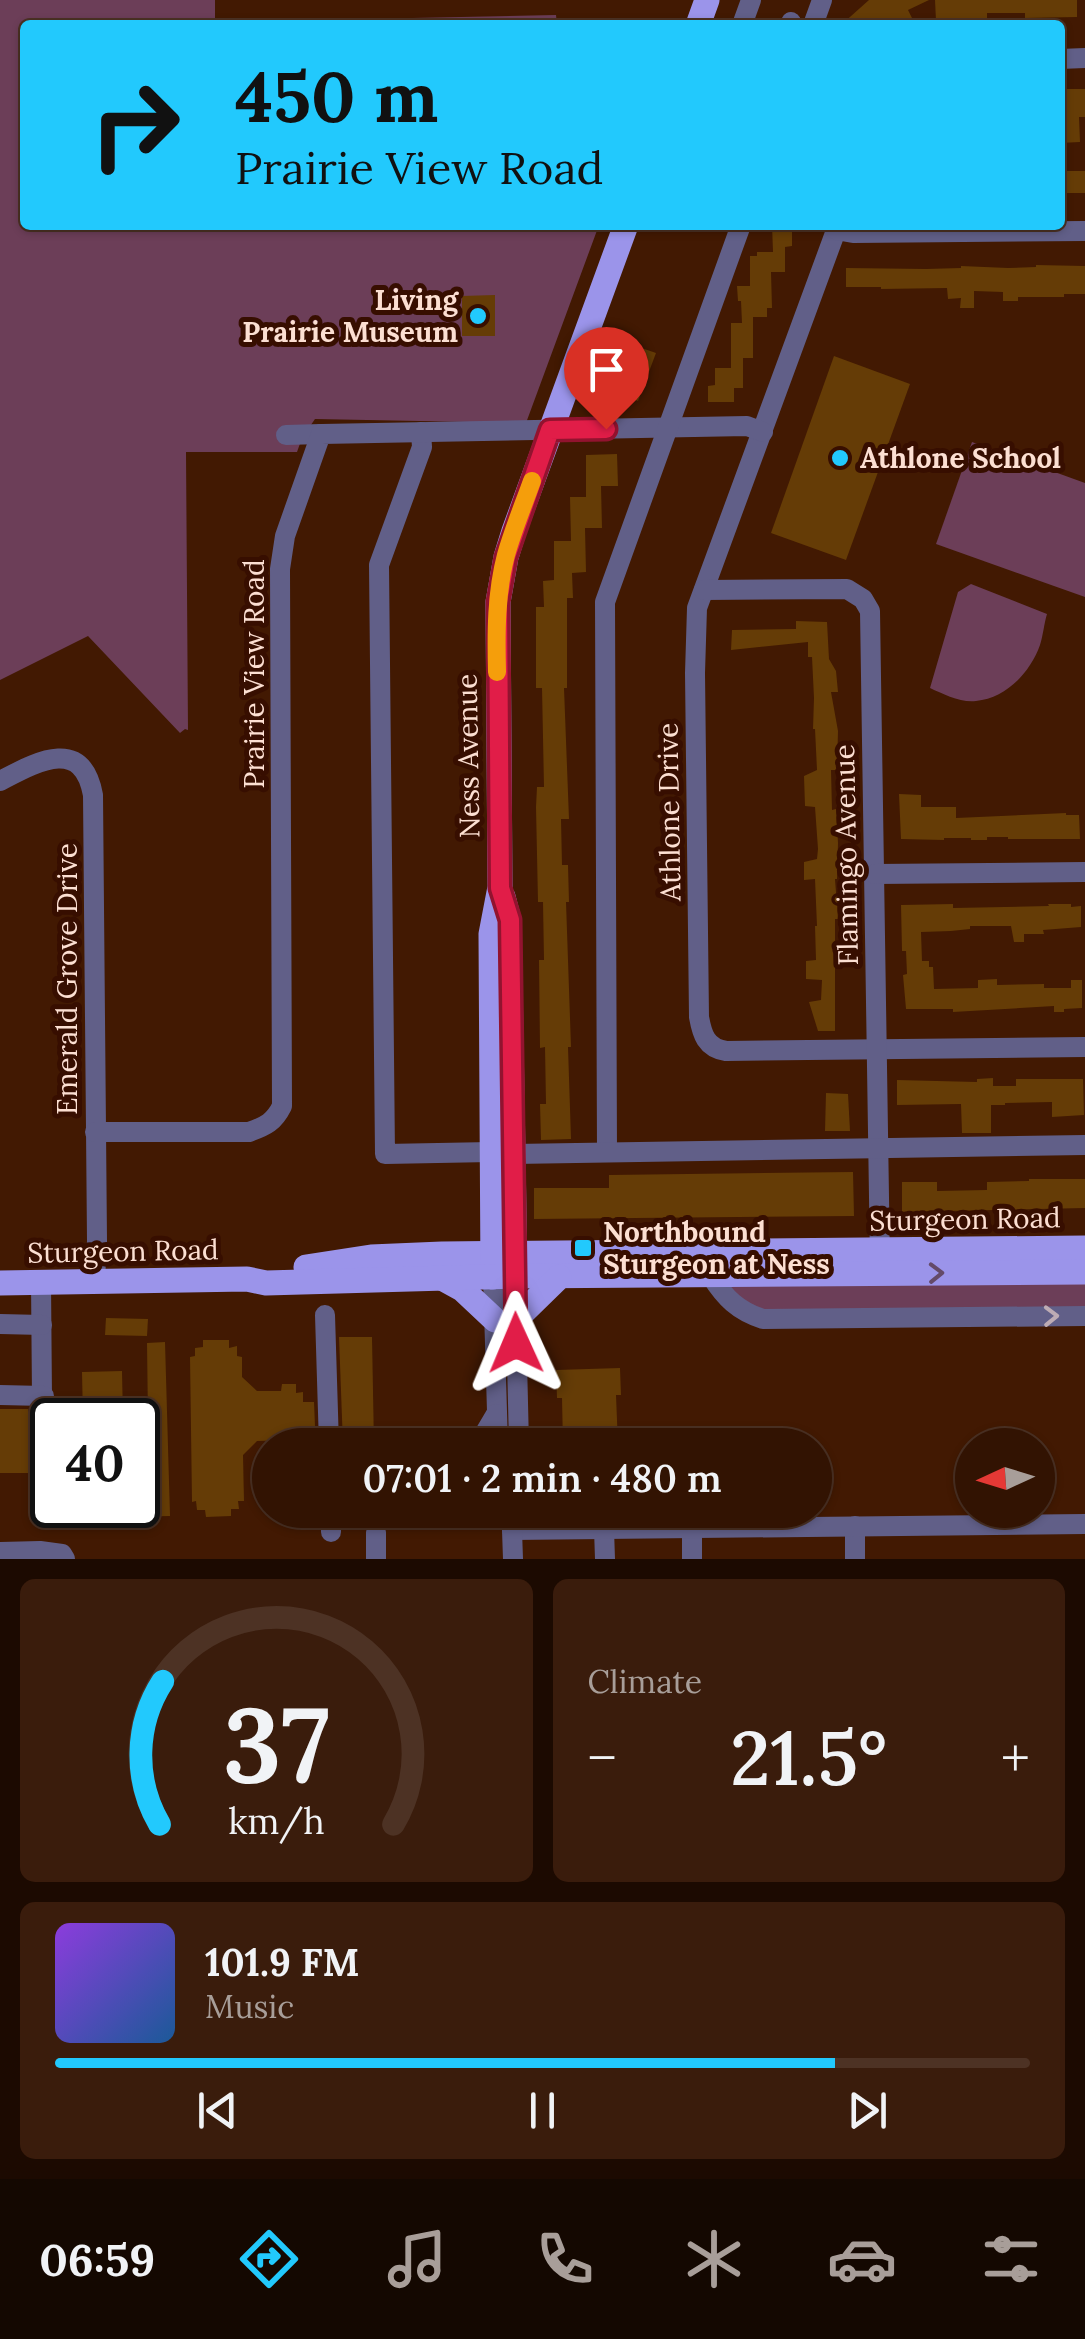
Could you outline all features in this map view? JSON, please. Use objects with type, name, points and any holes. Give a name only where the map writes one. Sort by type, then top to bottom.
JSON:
[{"type":"main road","name":"Ness Avenue","points":[[504,1266],[510,920],[500,888],[498,602],[506,557],[624,230]]},
{"type":"main road","name":"Ness Avenue","points":[[503,1153],[492,1206],[504,1266]]},
{"type":"main road","points":[[492,1206],[442,1266],[462,1290],[505,1320],[559,1277]]},
{"type":"main road","name":"Sturgeon Road","points":[[504,1266],[559,1277],[711,1276],[1085,1248]]},
{"type":"main road","name":"Sturgeon Road","points":[[0,1283],[247,1279],[266,1282],[442,1266],[880,1262],[1085,1272]]},
{"type":"street","points":[[607,1152],[604,602],[739,230]]},
{"type":"street","name":"Athlone Drive","points":[[836,230],[697,608],[702,1034],[708,1043],[726,1051],[1085,1047]]},
{"type":"street","points":[[845,230],[1085,231]]},
{"type":"street","points":[[286,435],[747,426],[763,432]]},
{"type":"street","points":[[422,432],[422,448],[379,565],[385,1154],[1085,1145]]},
{"type":"street","name":"Prairie View Road","points":[[95,1132],[249,1132],[275,1120],[282,1106],[280,569],[285,536],[321,434]]},
{"type":"street","name":"Flamingo Avenue","points":[[704,590],[847,589],[863,599],[870,611],[880,1262]]},
{"type":"street","name":"Emerald Grove Drive","points":[[0,781],[41,760],[63,758],[82,768],[91,784],[95,1281]]},
{"type":"street","points":[[874,874],[1085,872]]},
{"type":"street","name":"Ness Avenue","points":[[504,1266],[505,1320],[518,1428]]},
{"type":"street","points":[[711,1276],[745,1313],[764,1319],[1085,1316]]},
{"type":"street","points":[[0,1395],[44,1396],[42,1282]]},
{"type":"street","points":[[325,1315],[328,1428]]},
{"type":"street","name":"Ness Avenue","points":[[497,1428],[505,1320]]},
{"type":"street","points":[[0,1324],[42,1325]]},
{"type":"street","points":[[487,1428],[497,1412]]},
{"type":"street","points":[[832,1526],[1085,1524]]},
{"type":"street","points":[[855,1526],[855,1559]]},
{"type":"street","points":[[331,1528],[331,1532]]},
{"type":"street","points":[[513,1559],[515,1528]]},
{"type":"street","points":[[594,1528],[692,1528],[692,1559]]},
{"type":"street","points":[[604,1529],[605,1559]]},
{"type":"street","points":[[376,1532],[376,1559]]},
{"type":"street","points":[[0,1552],[52,1552],[66,1559]]},
{"type":"shaded area","name":"Living Prairie Museum","points":[[0,0],[215,0],[215,20],[20,20],[20,230],[597,230],[526,423],[315,419],[297,452],[186,452],[188,730],[180,733],[88,636],[0,680]]},
{"type":"shaded area","points":[[556,15],[556,20],[313,20]]},
{"type":"shaded area","points":[[972,442],[1085,483],[1085,597],[936,544]]},
{"type":"shaded area","points":[[971,584],[1047,614],[1040,645],[1023,674],[997,695],[970,701],[930,688],[958,592]]},
{"type":"shaded area","points":[[1085,1248],[1085,1316],[763,1319],[711,1276]]},
{"type":"building","points":[[869,0],[929,0],[908,10],[913,20],[847,20]]},
{"type":"building","points":[[935,0],[1077,0],[1077,17],[1025,18],[1025,13],[987,13],[987,18],[975,20],[936,20]]},
{"type":"building","points":[[1065,89],[1085,89],[1085,117],[1079,117],[1080,142],[1065,143]]},
{"type":"building","points":[[1065,171],[1085,171],[1085,193],[1065,193]]},
{"type":"building","points":[[772,230],[792,230],[792,246],[785,247],[785,272],[771,272],[772,308],[767,308],[767,317],[753,317],[753,358],[743,358],[743,388],[734,388],[734,402],[708,402],[708,386],[715,385],[715,368],[731,368],[731,323],[742,323],[737,286],[750,286],[750,256],[773,252]]},
{"type":"building","points":[[1085,266],[1085,294],[1003,301],[1003,292],[974,291],[974,308],[960,308],[961,298],[948,299],[947,288],[846,287],[846,268]]},
{"type":"building","name":"Living Prairie Museum","points":[[495,295],[495,336],[462,336],[462,296]]},
{"type":"building","points":[[633,345],[656,353],[638,401],[610,390],[624,351],[630,353]]},
{"type":"building","name":"Athlone School","points":[[834,356],[910,384],[846,560],[771,533]]},
{"type":"building","points":[[617,454],[618,486],[601,486],[602,528],[585,528],[586,572],[572,573],[573,598],[567,598],[564,688],[569,819],[561,819],[562,865],[568,865],[571,1139],[541,1140],[540,1104],[546,1104],[545,1047],[540,1048],[539,960],[544,960],[536,807],[537,787],[544,787],[542,688],[536,688],[536,607],[544,607],[543,581],[554,580],[554,541],[571,541],[570,497],[586,497],[586,455]]},
{"type":"building","points":[[796,621],[827,622],[829,659],[836,671],[838,692],[831,692],[838,731],[837,770],[831,770],[838,843],[835,1031],[818,1031],[809,1002],[821,1000],[822,980],[806,979],[806,961],[816,960],[817,926],[815,879],[804,880],[804,862],[817,859],[818,849],[815,807],[805,806],[804,776],[817,770],[808,642],[731,650],[732,630],[796,629]]},
{"type":"building","points":[[899,794],[921,795],[921,807],[956,807],[956,818],[1079,815],[1080,839],[901,839]]},
{"type":"building","points":[[953,904],[953,908],[1081,906],[1081,927],[1024,934],[1024,942],[1014,942],[1011,926],[921,932],[922,961],[929,961],[929,967],[933,967],[934,989],[978,988],[978,980],[997,979],[997,985],[1071,988],[1071,980],[1082,980],[1082,1008],[1064,1012],[1054,1012],[1054,1006],[953,1012],[906,1009],[901,905]]},
{"type":"building","points":[[993,1078],[993,1086],[1016,1086],[1016,1079],[1083,1079],[1084,1115],[1052,1117],[1052,1102],[991,1105],[991,1133],[962,1133],[961,1104],[897,1105],[897,1080],[977,1082]]},
{"type":"building","points":[[826,1093],[848,1094],[850,1131],[825,1131]]},
{"type":"building","points":[[853,1172],[854,1216],[534,1219],[534,1188],[609,1188],[609,1175]]},
{"type":"building","points":[[1085,1179],[1085,1208],[902,1212],[902,1182],[937,1182],[937,1191],[987,1190],[987,1182]]},
{"type":"building","points":[[106,1318],[148,1319],[147,1336],[105,1335]]},
{"type":"building","points":[[339,1337],[372,1337],[374,1428],[342,1428]]},
{"type":"building","points":[[203,1340],[229,1340],[229,1348],[237,1346],[237,1356],[242,1357],[242,1377],[257,1391],[281,1391],[282,1384],[296,1384],[296,1393],[303,1392],[303,1402],[314,1402],[315,1426],[252,1428],[252,1446],[243,1455],[244,1501],[238,1501],[239,1509],[231,1509],[231,1516],[206,1517],[205,1510],[197,1510],[196,1501],[192,1502],[190,1357],[195,1356],[195,1348],[203,1347]]},
{"type":"building","points":[[165,1342],[170,1516],[160,1516],[160,1398],[148,1398],[147,1343]]},
{"type":"building","points":[[620,1368],[617,1428],[563,1428],[556,1370]]},
{"type":"building","points":[[122,1371],[123,1398],[83,1398],[82,1372]]},
{"type":"building","points":[[0,1409],[28,1409],[29,1473],[0,1473]]},
{"type":"slow traffic","points":[[497,672],[501,579],[532,481]]},
{"type":"place","name":"Living Prairie Museum","points":[[478,316]]},
{"type":"place","name":"Athlone School","points":[[840,458]]},
{"type":"place","name":"Northbound Sturgeon at Ness","points":[[583,1248]]},
{"type":"route","points":[[516,1343],[510,920],[500,888],[498,602],[506,557],[550,430],[606,429]]}]
